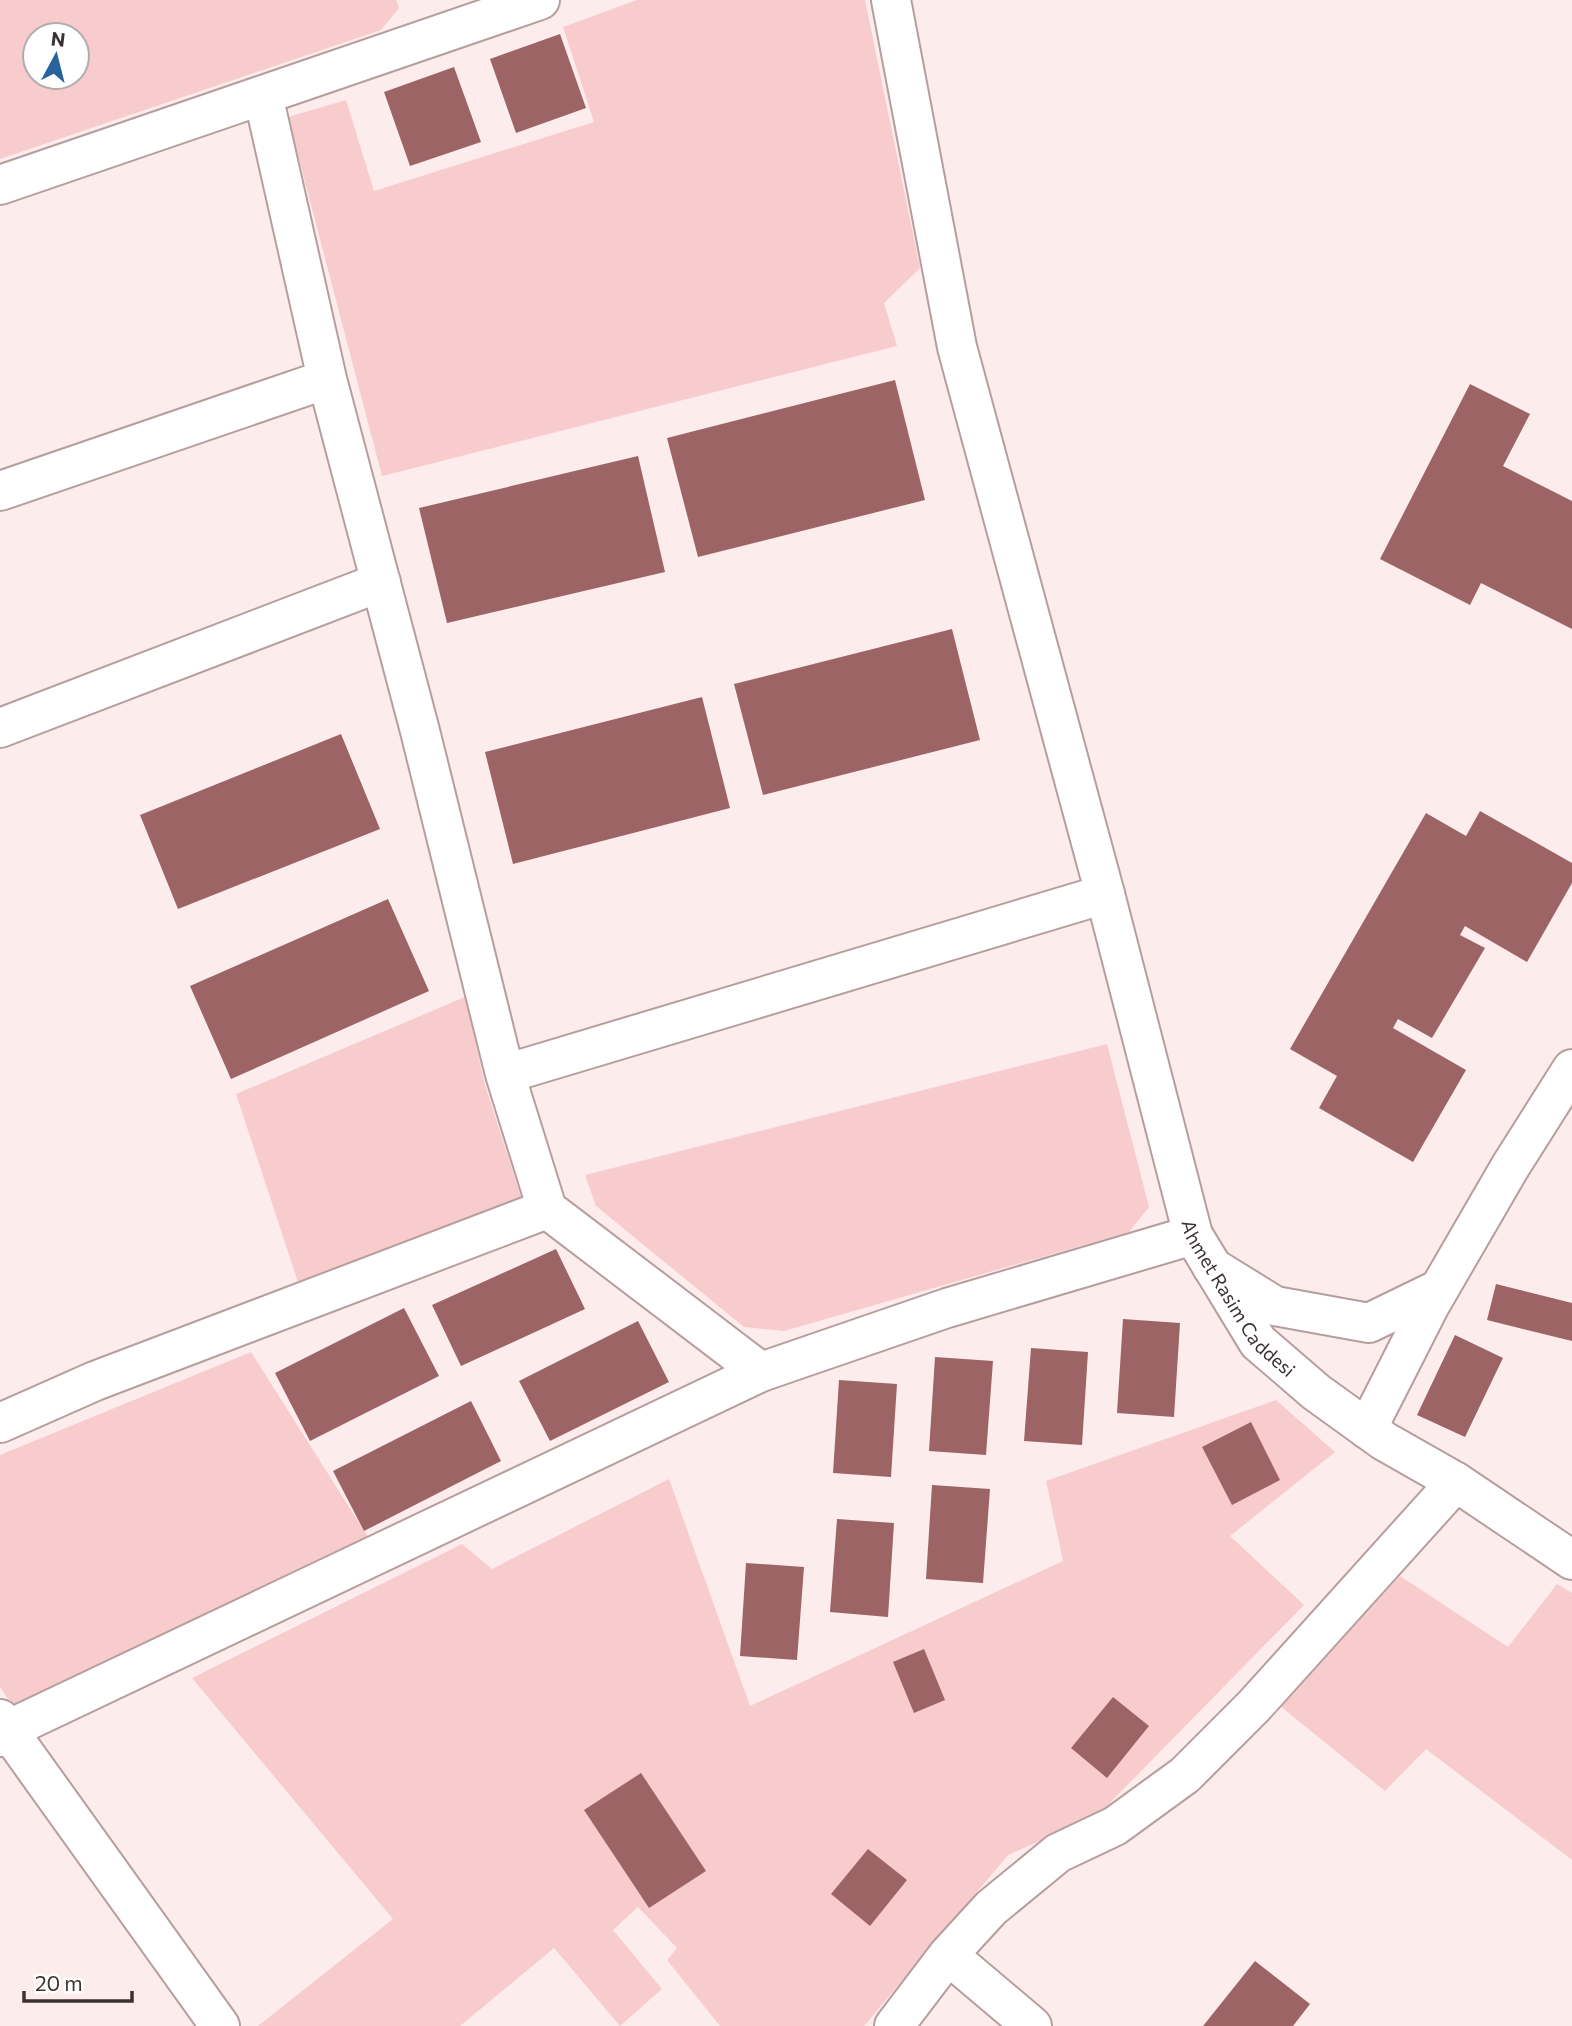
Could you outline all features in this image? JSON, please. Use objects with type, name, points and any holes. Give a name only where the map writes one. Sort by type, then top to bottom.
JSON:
[{"type":"street","points":[[0,184],[540,0]]},
{"type":"street","name":"Ahmet Rasim Caddesi","points":[[891,0],[957,347],[1105,894],[1193,1235],[1258,1342],[1316,1392],[1384,1441],[1456,1482],[1572,1560]]},
{"type":"street","points":[[263,95],[327,379],[505,1074],[547,1209],[761,1372]]},
{"type":"street","points":[[0,491],[327,379]]},
{"type":"street","points":[[0,728],[381,582]]},
{"type":"street","points":[[505,1074],[1105,894]]},
{"type":"street","points":[[1367,1429],[1439,1289],[1510,1167],[1572,1069]]},
{"type":"street","points":[[0,1423],[95,1381],[547,1209]]},
{"type":"street","points":[[220,2026],[3,1729],[761,1372],[947,1308],[1193,1235]]},
{"type":"street","points":[[1212,1268],[1275,1306],[1369,1323],[1439,1289]]},
{"type":"street","points":[[894,2026],[948,1955],[991,1908],[1058,1853],[1115,1826],[1185,1774],[1254,1706],[1456,1482]]},
{"type":"street","points":[[948,1955],[1032,2026]]},
{"type":"shaded area","points":[[0,0],[396,0],[399,8],[381,30],[0,159]]},
{"type":"shaded area","points":[[637,0],[865,0],[920,268],[884,303],[897,346],[382,476],[288,117],[346,100],[374,191],[594,122],[563,27]]},
{"type":"shaded area","points":[[465,997],[485,1085],[523,1203],[298,1282],[236,1094]]},
{"type":"shaded area","points":[[1107,1044],[1149,1207],[1129,1232],[784,1331],[744,1327],[596,1206],[585,1175]]},
{"type":"shaded area","points":[[251,1352],[368,1537],[14,1708],[0,1687],[0,1455]]},
{"type":"shaded area","points":[[1276,1400],[1335,1452],[1230,1536],[1304,1605],[1098,1815],[1008,1855],[864,2026],[720,2026],[667,1960],[677,1948],[638,1907],[613,1930],[662,1989],[620,2026],[554,1948],[460,2026],[258,2026],[393,1919],[192,1678],[462,1544],[492,1569],[669,1479],[750,1706],[1063,1561],[1046,1481]]},
{"type":"shaded area","points":[[1400,1576],[1508,1647],[1557,1584],[1572,1593],[1572,1860],[1426,1749],[1385,1791],[1280,1706]]},
{"type":"building","points":[[560,34],[586,108],[516,133],[490,59]]},
{"type":"building","points":[[454,67],[481,142],[410,166],[384,92]]},
{"type":"building","points":[[895,380],[925,500],[698,557],[667,438]]},
{"type":"building","points":[[1470,384],[1530,414],[1503,466],[1572,501],[1572,629],[1481,583],[1470,605],[1380,559]]},
{"type":"building","points":[[638,456],[665,572],[447,623],[419,508]]},
{"type":"building","points":[[952,629],[980,740],[763,795],[734,684]]},
{"type":"building","points":[[702,697],[730,808],[513,864],[485,752]]},
{"type":"building","points":[[341,734],[380,829],[178,909],[140,815]]},
{"type":"building","points":[[1480,811],[1572,863],[1572,883],[1527,962],[1465,926],[1460,935],[1485,948],[1432,1038],[1398,1019],[1393,1028],[1466,1070],[1413,1162],[1319,1108],[1337,1076],[1290,1049],[1426,813],[1466,836]]},
{"type":"building","points":[[388,899],[429,991],[231,1079],[190,986]]},
{"type":"building","points":[[556,1249],[585,1309],[461,1366],[432,1305]]},
{"type":"building","points":[[1496,1284],[1572,1303],[1572,1341],[1487,1320]]},
{"type":"building","points":[[404,1308],[439,1376],[310,1441],[275,1373]]},
{"type":"building","points":[[1123,1319],[1180,1323],[1174,1417],[1117,1413]]},
{"type":"building","points":[[638,1321],[669,1382],[550,1441],[519,1381]]},
{"type":"building","points":[[1455,1335],[1503,1358],[1465,1437],[1417,1415]]},
{"type":"building","points":[[1031,1348],[1088,1352],[1082,1445],[1024,1441]]},
{"type":"building","points":[[935,1357],[993,1361],[986,1455],[929,1451]]},
{"type":"building","points":[[839,1380],[897,1384],[891,1477],[833,1473]]},
{"type":"building","points":[[471,1401],[501,1461],[364,1531],[333,1471]]},
{"type":"building","points":[[1251,1422],[1280,1480],[1232,1505],[1202,1447]]},
{"type":"building","points":[[932,1485],[990,1489],[983,1583],[926,1579]]},
{"type":"building","points":[[837,1519],[894,1523],[888,1617],[830,1612]]},
{"type":"building","points":[[746,1563],[804,1567],[797,1660],[740,1656]]},
{"type":"building","points":[[924,1649],[945,1700],[914,1713],[893,1662]]},
{"type":"building","points":[[1113,1697],[1149,1726],[1107,1778],[1071,1748]]},
{"type":"building","points":[[641,1773],[706,1871],[649,1908],[584,1810]]},
{"type":"building","points":[[868,1849],[907,1880],[870,1926],[831,1894]]},
{"type":"building","points":[[1255,1961],[1310,2004],[1293,2026],[1203,2026]]}]
